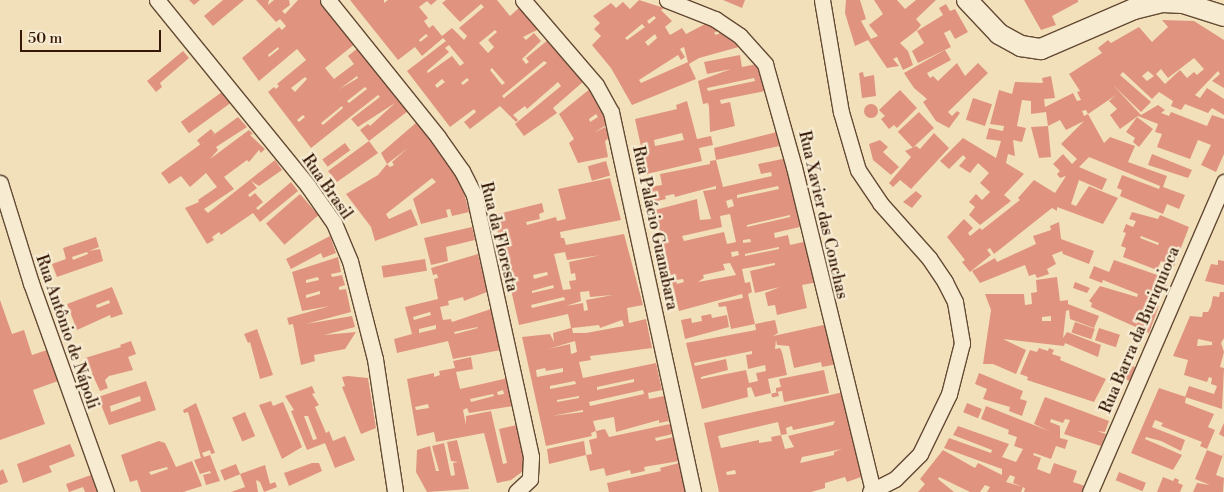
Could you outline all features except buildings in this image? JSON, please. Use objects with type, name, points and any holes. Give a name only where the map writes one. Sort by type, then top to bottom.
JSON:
[{"type":"street","name":"Rua Brasil","points":[[157,0],[308,186],[334,223],[350,260],[375,359],[395,492]]},
{"type":"street","name":"Rua da Floresta","points":[[328,0],[438,137],[462,171],[474,195],[531,457],[530,479],[516,492]]},
{"type":"street","name":"Rua Palácio Guanabara","points":[[523,0],[591,78],[611,112],[693,492]]},
{"type":"street","name":"Rua Xavier das Conchas","points":[[667,0],[721,22],[740,36],[765,64],[794,167],[871,492]]},
{"type":"street","points":[[822,0],[841,112],[858,170],[880,203],[929,258],[945,282],[955,302],[961,328],[958,368],[936,427],[910,467],[871,492]]},
{"type":"street","points":[[967,0],[999,34],[1021,46],[1041,49],[1134,9],[1163,2],[1183,2],[1224,16]]},
{"type":"street","name":"Rua Barra da Buriquioca","points":[[1090,492],[1224,182]]},
{"type":"street","name":"Rua Antônio de Nápoli","points":[[0,183],[31,283],[106,492]]}]
